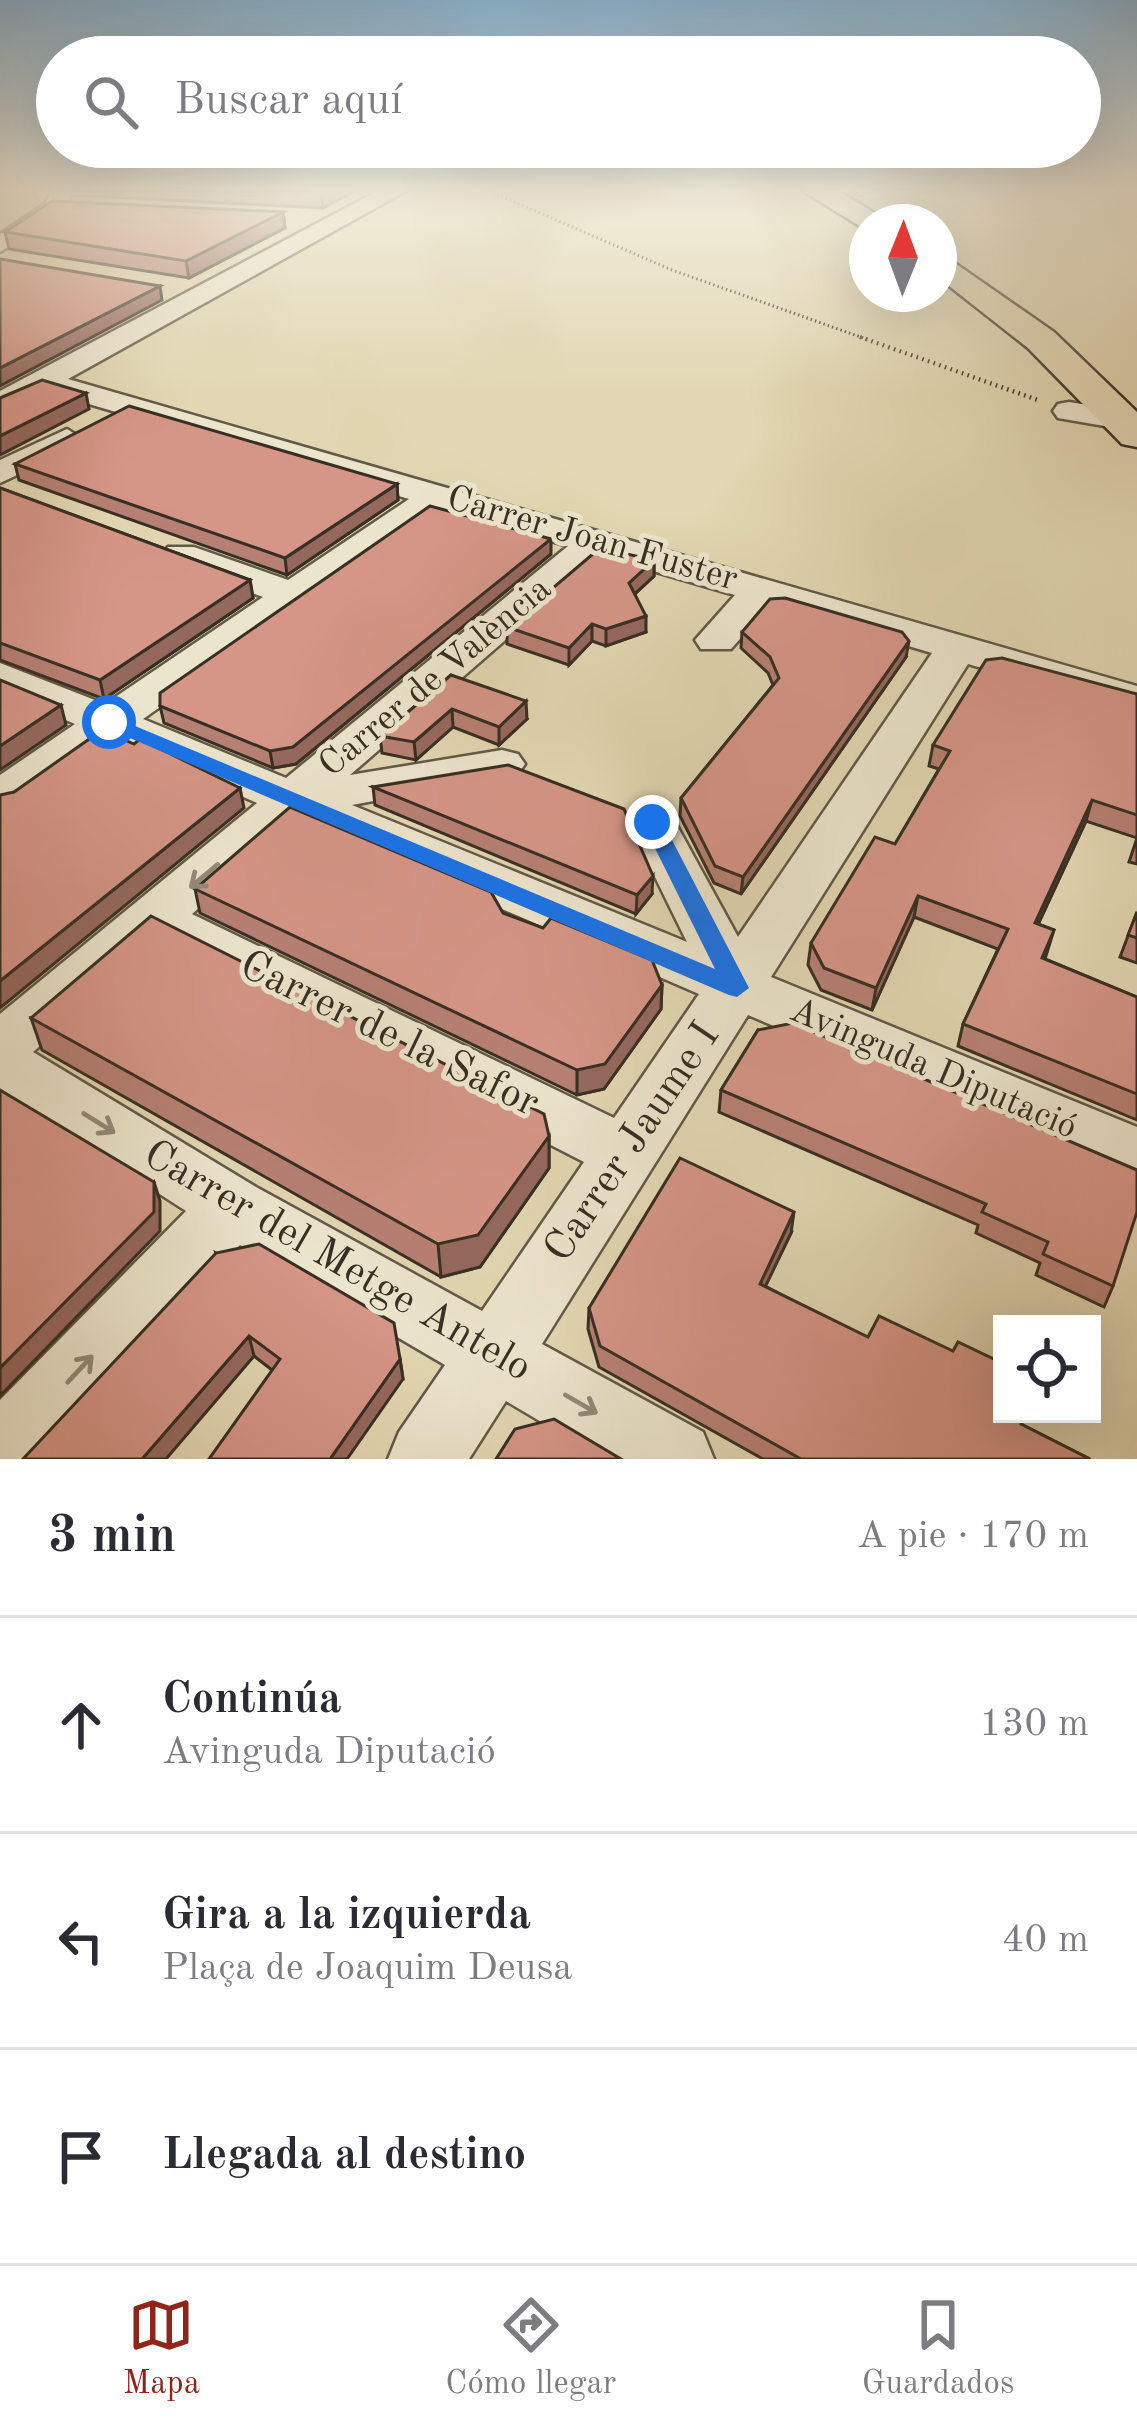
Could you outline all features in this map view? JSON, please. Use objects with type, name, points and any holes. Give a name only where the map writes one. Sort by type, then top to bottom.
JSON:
[{"type":"main road","points":[[957,276],[1041,340],[1130,427]]},
{"type":"street","points":[[0,403],[46,382],[236,259]]},
{"type":"street","points":[[183,291],[251,259]]},
{"type":"street","name":"Carrer Joan Fuster","points":[[46,382],[1137,700]]},
{"type":"street","points":[[8,487],[131,406]]},
{"type":"street","points":[[1070,411],[1130,427]]},
{"type":"street","points":[[0,797],[436,496]]},
{"type":"street","name":"Carrer de València","points":[[0,1047],[597,541]]},
{"type":"street","points":[[157,546],[291,594]]},
{"type":"street","points":[[716,640],[763,589]]},
{"type":"street","name":"Carrer Jaume I","points":[[426,1459],[958,646]]},
{"type":"street","name":"Avinguda Diputació","points":[[0,676],[1137,1155]]},
{"type":"street","points":[[293,800],[502,764]]},
{"type":"street","points":[[652,822],[737,988]]},
{"type":"street","name":"Carrer de la Safor","points":[[154,918],[624,1153]]},
{"type":"street","name":"Carrer del Metge Antelo","points":[[0,1061],[233,1207],[676,1459]]},
{"type":"street","points":[[0,1454],[233,1207]]},
{"type":"path","points":[[647,259],[1070,411]]},
{"type":"building","points":[[0,259],[160,286],[0,368]]},
{"type":"building","points":[[42,380],[86,393],[0,436],[0,398]]},
{"type":"building","points":[[129,406],[397,484],[285,558],[15,464]]},
{"type":"building","points":[[0,488],[250,580],[100,680],[0,643]]},
{"type":"building","points":[[430,506],[551,539],[293,747],[270,751],[160,706],[160,693]]},
{"type":"building","points":[[600,548],[654,560],[629,583],[646,616],[606,629],[592,624],[569,648],[507,627]]},
{"type":"building","points":[[785,598],[902,632],[909,641],[743,877],[715,866],[681,798],[779,678],[770,657],[742,632],[770,599]]},
{"type":"building","points":[[1002,658],[1137,694],[1137,815],[1092,800],[1035,923],[1054,930],[1042,958],[1137,997],[1137,1094],[963,1024],[1008,929],[918,896],[876,988],[824,968],[811,943],[875,837],[895,844],[950,751],[933,745],[986,660]]},
{"type":"building","points":[[451,675],[526,701],[499,727],[452,709],[414,742],[380,736]]},
{"type":"building","points":[[0,680],[61,705],[0,746]]},
{"type":"building","points":[[102,730],[134,744],[140,739],[240,788],[0,981],[0,795],[14,792]]},
{"type":"building","points":[[508,765],[624,809],[653,876],[637,895],[373,787]]},
{"type":"building","points":[[290,807],[491,892],[503,913],[543,928],[551,918],[652,960],[662,985],[605,1064],[577,1070],[195,889]]},
{"type":"building","points":[[1137,912],[1137,938],[1128,935]]},
{"type":"building","points":[[151,916],[544,1114],[549,1136],[478,1235],[438,1244],[31,1018]]},
{"type":"building","points":[[793,1023],[1137,1170],[1137,1212],[1113,1286],[1043,1254],[1048,1242],[982,1212],[986,1204],[721,1090],[758,1030]]},
{"type":"building","points":[[0,1090],[154,1182],[154,1212],[0,1368]]},
{"type":"building","points":[[680,1158],[794,1212],[760,1284],[868,1337],[879,1316],[953,1351],[958,1342],[993,1359],[993,1423],[1021,1423],[1090,1459],[801,1459],[600,1346],[589,1308]]},
{"type":"building","points":[[259,1244],[394,1323],[400,1359],[330,1459],[209,1459],[280,1359],[249,1336],[142,1459],[23,1459],[216,1253]]},
{"type":"building","points":[[554,1419],[621,1459],[496,1459],[515,1429]]},
{"type":"route","points":[[109,722],[737,988],[652,822]]}]
